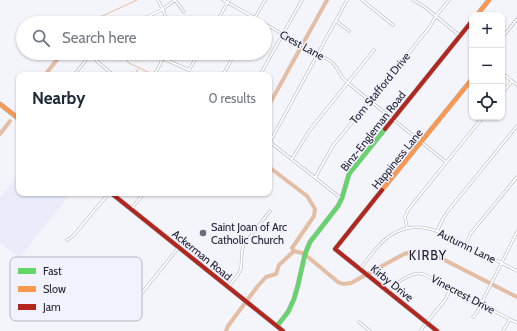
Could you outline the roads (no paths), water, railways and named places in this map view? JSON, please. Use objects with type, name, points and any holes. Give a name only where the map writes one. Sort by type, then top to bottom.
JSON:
[{"type":"street","points":[[158,0],[165,16]]},
{"type":"street","points":[[149,16],[163,9],[175,0],[184,12]]},
{"type":"street","name":"Crest Lane","points":[[223,0],[228,1],[252,16]]},
{"type":"street","points":[[256,16],[265,0]]},
{"type":"street","points":[[272,54],[302,0]]},
{"type":"street","points":[[272,138],[347,0]]},
{"type":"street","points":[[362,0],[393,25]]},
{"type":"street","points":[[413,0],[421,4],[460,36]]},
{"type":"street","name":"Tom Stafford Drive","points":[[315,178],[332,147],[429,28],[448,0]]},
{"type":"street","points":[[479,12],[489,0]]},
{"type":"street","points":[[220,16],[228,1]]},
{"type":"street","points":[[505,34],[517,19]]},
{"type":"street","points":[[336,21],[349,32]]},
{"type":"street","name":"Binz-Engleman Road","points":[[277,326],[293,303],[306,250],[311,240],[342,199],[349,174],[469,25]]},
{"type":"street","name":"Crest Lane","points":[[272,28],[333,63],[342,77],[446,162]]},
{"type":"street","points":[[292,159],[309,131],[374,50]]},
{"type":"street","points":[[76,72],[86,60]]},
{"type":"street","points":[[96,60],[110,72]]},
{"type":"street","points":[[156,72],[161,60]]},
{"type":"street","points":[[166,60],[189,70],[195,60]]},
{"type":"street","points":[[225,72],[231,60]]},
{"type":"street","points":[[262,72],[268,60]]},
{"type":"street","points":[[505,75],[517,85]]},
{"type":"street","points":[[505,89],[512,81]]},
{"type":"street","name":"Happiness Lane","points":[[335,250],[469,83]]},
{"type":"street","points":[[0,104],[16,117]]},
{"type":"street","points":[[407,228],[405,217],[408,210],[481,120]]},
{"type":"street","points":[[437,231],[448,211],[517,126]]},
{"type":"street","points":[[272,144],[342,199]]},
{"type":"street","points":[[466,244],[471,233],[517,177]]},
{"type":"street","points":[[67,240],[74,236],[107,196]]},
{"type":"street","name":"Ackerman Road","points":[[114,196],[283,331]]},
{"type":"street","points":[[130,209],[141,196]]},
{"type":"street","points":[[228,287],[241,269],[244,244],[270,211]]},
{"type":"street","name":"Autumn Lane","points":[[361,270],[386,238],[407,228],[420,227],[437,231],[466,244],[517,271]]},
{"type":"street","points":[[473,317],[517,232]]},
{"type":"street","points":[[142,293],[179,248]]},
{"type":"street","name":"Kirby Drive","points":[[335,250],[438,331]]},
{"type":"street","name":"Vinecrest Drive","points":[[388,292],[394,285],[402,280],[420,273],[517,323]]},
{"type":"street","points":[[420,331],[445,300],[451,288]]},
{"type":"street","points":[[503,331],[510,319]]},
{"type":"street","points":[[359,322],[370,331]]},
{"type":"waterway","points":[[102,16],[137,0]]},
{"type":"waterway","points":[[272,100],[327,0]]},
{"type":"waterway","points":[[47,72],[57,60]]},
{"type":"waterway","points":[[126,60],[148,72]]},
{"type":"waterway","points":[[0,134],[10,121]]},
{"type":"waterway","points":[[272,169],[307,196],[315,209],[314,216],[292,248],[294,251]]},
{"type":"waterway","points":[[226,331],[228,326],[257,287],[266,277],[276,274],[279,265],[294,251],[302,253],[308,257],[338,282],[343,284],[351,283],[404,254],[416,251],[427,251],[517,297]]},
{"type":"place","name":"Saint Joan of Arc Catholic Church","points":[[203,233]]},
{"type":"district","name":"KIRBY","points":[[428,255]]}]
